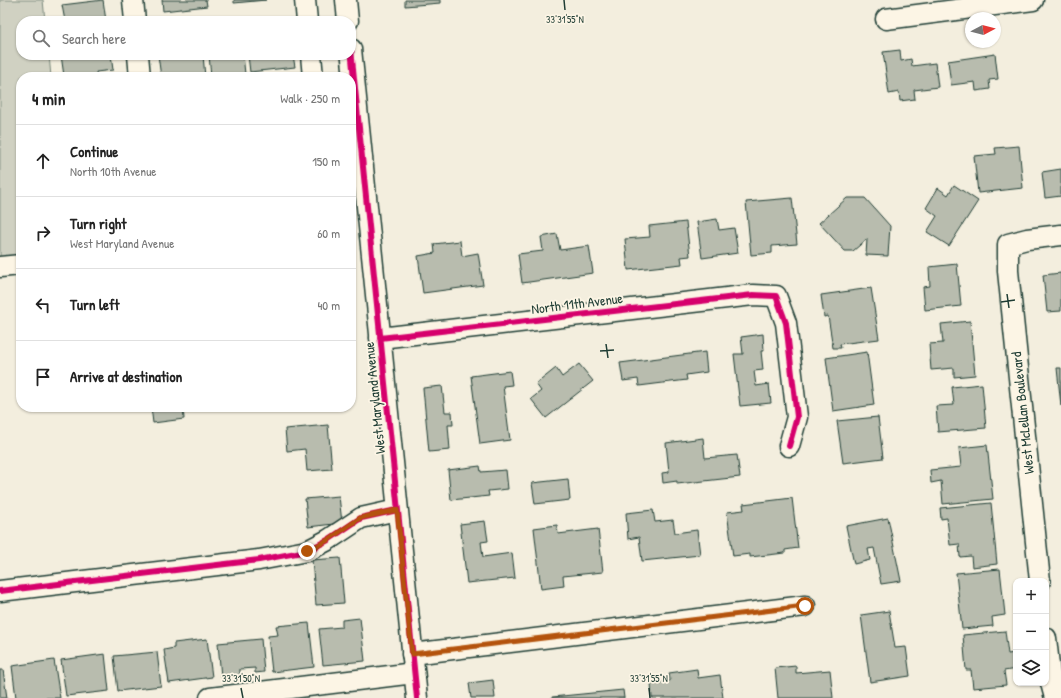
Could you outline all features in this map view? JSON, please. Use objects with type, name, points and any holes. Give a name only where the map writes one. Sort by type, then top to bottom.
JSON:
[{"type":"street","points":[[132,0],[134,16]]},
{"type":"street","points":[[305,0],[307,16]]},
{"type":"street","points":[[346,0],[348,16]]},
{"type":"street","points":[[886,19],[1033,0]]},
{"type":"street","points":[[138,60],[140,72]]},
{"type":"street","points":[[311,60],[313,72]]},
{"type":"street","name":"West Maryland Avenue","points":[[352,60],[352,72]]},
{"type":"street","name":"West Maryland Avenue","points":[[356,158],[358,202],[380,338],[417,698]]},
{"type":"street","name":"West McLellan Boulevard","points":[[1040,578],[1008,271],[1008,244],[1061,235]]},
{"type":"street","points":[[0,268],[16,266]]},
{"type":"street","name":"North 11th Avenue","points":[[380,338],[753,295],[776,296],[786,323],[797,417],[789,446]]},
{"type":"street","points":[[0,591],[259,560],[307,551],[328,540],[360,518],[397,510]]},
{"type":"street","points":[[210,698],[413,664],[805,606]]},
{"type":"street","points":[[1047,650],[1051,683],[1055,698]]},
{"type":"shaded area","points":[[0,0],[43,0],[45,16],[16,16],[16,60],[49,60],[51,72],[16,72],[16,257],[0,259]]},
{"type":"building","points":[[103,0],[105,16],[64,16],[62,5]]},
{"type":"building","points":[[162,0],[206,0],[207,6],[163,11]]},
{"type":"building","points":[[234,0],[266,0],[234,3]]},
{"type":"building","points":[[405,0],[440,0],[440,3],[405,6]]},
{"type":"building","points":[[900,50],[901,61],[911,59],[912,66],[935,63],[938,87],[914,90],[915,99],[900,101],[899,92],[889,94],[883,52]]},
{"type":"building","points":[[995,54],[998,79],[989,80],[990,89],[976,91],[975,82],[951,85],[948,61]]},
{"type":"building","points":[[62,60],[112,60],[113,70],[96,72],[63,72]]},
{"type":"building","points":[[159,60],[203,60],[205,72],[160,72]]},
{"type":"building","points":[[209,60],[244,60],[245,72],[211,72]]},
{"type":"building","points":[[249,60],[294,60],[295,67],[250,72]]},
{"type":"building","points":[[1019,146],[1023,188],[978,193],[974,156],[996,154],[995,148]]},
{"type":"building","points":[[1061,169],[1061,196],[1045,198],[1042,172]]},
{"type":"building","points":[[954,185],[978,201],[949,246],[927,232],[937,216],[926,208],[938,188],[948,195]]},
{"type":"building","points":[[792,198],[797,244],[772,246],[772,253],[751,255],[746,202]]},
{"type":"building","points":[[847,198],[865,198],[890,226],[888,256],[866,255],[867,239],[853,251],[845,251],[819,223]]},
{"type":"building","points":[[717,219],[719,230],[734,228],[738,253],[702,258],[697,222]]},
{"type":"building","points":[[686,222],[690,256],[681,257],[682,264],[628,270],[625,239],[650,237],[649,226]]},
{"type":"building","points":[[557,234],[560,250],[589,246],[593,273],[522,283],[518,254],[543,251],[541,237]]},
{"type":"building","points":[[460,241],[462,256],[478,253],[483,285],[423,293],[418,256],[435,253],[434,244]]},
{"type":"building","points":[[957,264],[961,306],[925,310],[923,287],[930,286],[929,267]]},
{"type":"building","points":[[1061,273],[1061,311],[1047,312],[1043,275]]},
{"type":"building","points":[[871,288],[879,339],[840,344],[841,348],[833,348],[828,316],[824,317],[821,295]]},
{"type":"building","points":[[970,321],[975,375],[954,377],[954,368],[931,370],[929,344],[943,343],[941,324]]},
{"type":"building","points":[[763,334],[764,351],[761,351],[763,370],[754,371],[756,386],[769,384],[771,403],[740,406],[734,354],[743,354],[741,337]]},
{"type":"building","points":[[705,352],[707,372],[686,375],[687,380],[639,386],[638,379],[623,381],[620,363]]},
{"type":"building","points":[[867,352],[874,405],[833,411],[826,358]]},
{"type":"building","points":[[579,364],[593,381],[546,418],[531,399],[541,391],[536,384],[556,368],[562,377]]},
{"type":"building","points":[[1057,368],[1061,368],[1061,406]]},
{"type":"building","points":[[510,371],[512,385],[503,386],[510,440],[480,444],[471,376]]},
{"type":"building","points":[[982,384],[986,428],[938,432],[936,406],[954,405],[952,387]]},
{"type":"building","points":[[442,386],[445,412],[452,412],[453,425],[448,425],[450,450],[429,452],[423,388]]},
{"type":"building","points":[[152,412],[183,412],[184,419],[153,423]]},
{"type":"building","points":[[878,417],[883,458],[843,463],[837,421]]},
{"type":"building","points":[[328,425],[332,469],[307,471],[305,449],[287,451],[285,429]]},
{"type":"building","points":[[703,438],[705,458],[737,455],[740,477],[677,484],[677,481],[663,483],[662,473],[669,472],[666,443]]},
{"type":"building","points":[[987,445],[993,499],[943,504],[941,481],[931,483],[930,470],[961,467],[959,448]]},
{"type":"building","points":[[480,466],[481,472],[506,470],[508,489],[488,491],[489,496],[451,500],[448,470]]},
{"type":"building","points":[[568,479],[570,500],[535,504],[532,483]]},
{"type":"building","points":[[339,496],[342,523],[308,527],[305,499]]},
{"type":"building","points":[[792,498],[798,548],[785,550],[785,553],[750,557],[750,554],[733,556],[727,512],[744,510],[743,504]]},
{"type":"building","points":[[991,503],[997,564],[972,567],[971,556],[960,557],[959,544],[950,545],[947,518],[941,519],[940,508]]},
{"type":"building","points":[[653,510],[655,522],[673,520],[675,533],[697,530],[700,555],[642,561],[639,537],[628,539],[626,513]]},
{"type":"building","points":[[888,518],[901,581],[881,584],[874,548],[868,549],[870,560],[854,564],[846,526]]},
{"type":"building","points":[[485,521],[488,541],[481,542],[483,557],[512,553],[515,578],[467,583],[460,524]]},
{"type":"building","points":[[557,525],[558,534],[598,529],[603,572],[563,576],[564,586],[541,589],[534,528]]},
{"type":"building","points":[[340,558],[344,603],[316,605],[312,560]]},
{"type":"building","points":[[1000,569],[1005,615],[992,617],[993,626],[962,629],[956,573]]},
{"type":"building","points":[[889,611],[895,648],[906,647],[910,676],[870,682],[861,615]]},
{"type":"building","points":[[360,618],[365,661],[323,665],[319,629],[342,627],[342,620]]},
{"type":"building","points":[[309,623],[314,667],[272,672],[268,636],[278,635],[276,626]]},
{"type":"building","points":[[1005,631],[1008,654],[1013,653],[1013,670],[1004,671],[1006,685],[973,688],[971,670],[966,670],[963,635]]},
{"type":"building","points":[[207,639],[212,677],[169,683],[164,650],[174,648],[174,643]]},
{"type":"building","points":[[261,639],[264,672],[255,673],[255,668],[240,669],[240,676],[221,677],[218,643]]},
{"type":"building","points":[[157,652],[161,686],[118,691],[114,656]]},
{"type":"building","points":[[105,654],[109,691],[66,696],[61,660]]},
{"type":"building","points":[[54,660],[60,698],[16,698],[12,666]]},
{"type":"building","points":[[796,666],[796,673],[830,670],[833,698],[778,698],[775,668]]},
{"type":"building","points":[[697,669],[698,678],[720,675],[723,698],[652,698],[651,683],[670,681],[669,673]]},
{"type":"building","points":[[0,670],[3,670],[7,698],[0,698]]},
{"type":"building","points":[[493,680],[495,698],[471,698],[469,683]]},
{"type":"building","points":[[623,690],[624,698],[552,698],[552,697]]},
{"type":"cycle path","points":[[352,60],[353,72]]},
{"type":"cycle path","points":[[356,98],[417,698]]},
{"type":"cycle path","points":[[380,338],[753,295],[776,296],[786,323],[797,417],[789,446]]},
{"type":"cycle path","points":[[0,591],[259,560],[307,551],[328,540],[361,518],[397,510]]},
{"type":"route","points":[[307,551],[328,540],[360,518],[397,510],[412,654],[805,606]]}]
